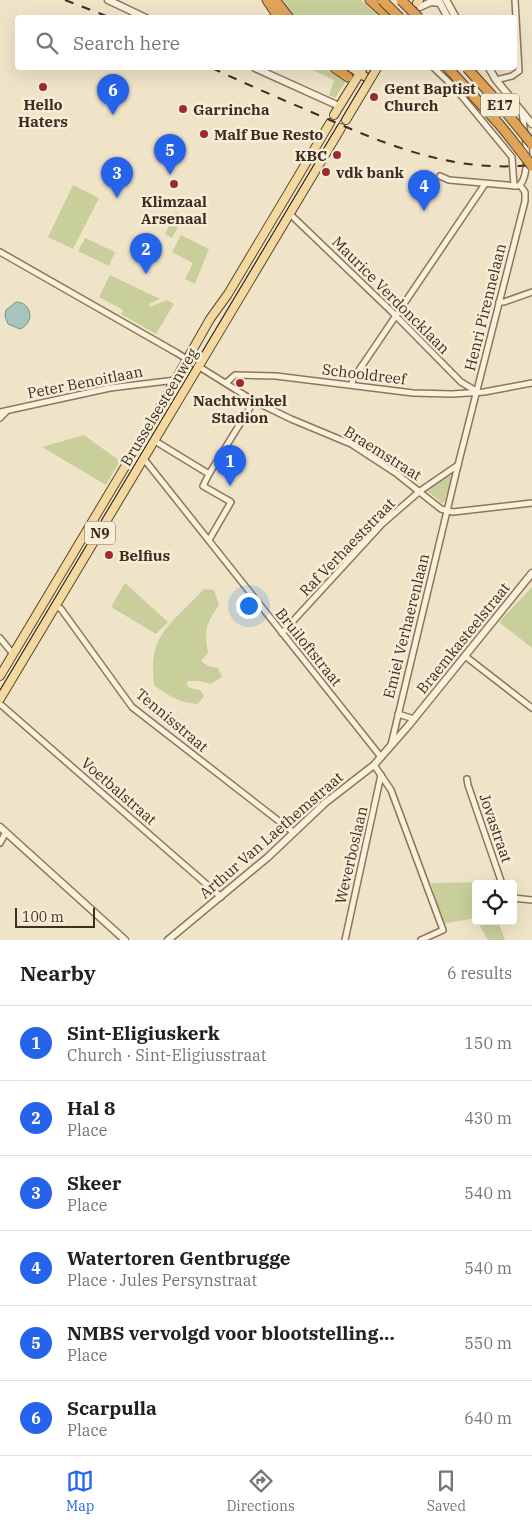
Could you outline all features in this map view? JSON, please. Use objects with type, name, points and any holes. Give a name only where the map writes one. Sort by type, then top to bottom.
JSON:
[{"type":"highway","points":[[267,0],[276,15]]},
{"type":"highway","points":[[275,0],[288,15]]},
{"type":"highway","points":[[370,0],[387,15]]},
{"type":"highway","points":[[382,0],[397,15]]},
{"type":"highway","points":[[402,0],[416,15]]},
{"type":"highway","points":[[339,70],[352,79]]},
{"type":"highway","name":"E17","points":[[450,70],[499,124],[532,166]]},
{"type":"highway","name":"E17","points":[[469,70],[532,144]]},
{"type":"main road","points":[[334,115],[352,79],[362,70],[369,80]]},
{"type":"main road","points":[[346,120],[375,70]]},
{"type":"main road","points":[[352,79],[362,83],[369,80]]},
{"type":"main road","name":"Brusselsesteenweg","points":[[0,676],[218,306],[228,294],[330,123]]},
{"type":"main road","name":"Brusselsesteenweg","points":[[0,699],[341,128]]},
{"type":"street","points":[[108,0],[140,15]]},
{"type":"street","points":[[515,0],[516,15]]},
{"type":"street","points":[[419,3],[441,1]]},
{"type":"street","points":[[441,1],[447,15]]},
{"type":"street","points":[[441,1],[453,15]]},
{"type":"street","points":[[495,78],[512,76],[519,71],[517,36]]},
{"type":"street","points":[[259,70],[339,106]]},
{"type":"street","points":[[436,70],[455,88],[512,157],[517,186],[449,180],[440,176]]},
{"type":"street","points":[[486,70],[526,114],[532,124]]},
{"type":"street","points":[[490,70],[495,78]]},
{"type":"street","name":"Henri Pirennelaan","points":[[517,186],[524,181],[527,168],[526,114]]},
{"type":"street","points":[[352,385],[353,379],[395,315],[485,184]]},
{"type":"street","name":"Henri Pirennelaan","points":[[448,510],[526,196],[524,189],[517,186]]},
{"type":"street","name":"Maurice Verdoncklaan","points":[[290,214],[395,315],[461,382],[477,391]]},
{"type":"street","points":[[0,252],[187,358],[226,383]]},
{"type":"street","points":[[499,302],[532,292]]},
{"type":"street","name":"Schooldreef","points":[[226,383],[235,375],[276,376],[413,393],[452,394],[517,387],[532,383]]},
{"type":"street","name":"Peter Benoitlaan","points":[[0,412],[110,388],[176,380]]},
{"type":"street","name":"Braemstraat","points":[[226,383],[254,401],[351,444],[420,491],[441,509],[448,510]]},
{"type":"street","points":[[209,540],[231,502],[203,486],[254,401]]},
{"type":"street","points":[[0,418],[7,411]]},
{"type":"street","points":[[155,441],[210,474]]},
{"type":"street","name":"Bruiloftstraat","points":[[144,459],[381,757]]},
{"type":"street","name":"Raf Verhaeststraat","points":[[282,633],[382,524],[420,491],[458,465]]},
{"type":"street","points":[[448,510],[453,512],[532,503]]},
{"type":"street","name":"Emiel Verhaerenlaan","points":[[390,748],[448,510]]},
{"type":"street","name":"Braemkasteelstraat","points":[[390,748],[532,573]]},
{"type":"street","name":"Tennisstraat","points":[[56,606],[61,609],[132,707],[293,832]]},
{"type":"street","points":[[0,638],[13,654]]},
{"type":"street","points":[[465,656],[532,708]]},
{"type":"street","name":"Voetbalstraat","points":[[0,704],[220,897]]},
{"type":"street","points":[[398,714],[414,719]]},
{"type":"street","name":"Arthur Van Laethemstraat","points":[[168,940],[268,857],[325,803],[374,765],[390,748]]},
{"type":"street","points":[[374,765],[391,790],[443,930],[421,940]]},
{"type":"street","name":"Weverboslaan","points":[[345,940],[381,775]]},
{"type":"street","name":"Jovastraat","points":[[467,779],[501,880]]},
{"type":"street","points":[[0,826],[125,940]]},
{"type":"street","points":[[0,843],[6,832]]},
{"type":"street","points":[[517,898],[532,900]]},
{"type":"green space","points":[[280,0],[361,0],[378,15],[292,15]]},
{"type":"green space","points":[[312,70],[328,70],[343,80],[345,83],[335,98],[329,95],[334,80]]},
{"type":"green space","points":[[73,185],[99,198],[73,249],[48,237]]},
{"type":"green space","points":[[176,212],[184,216],[172,238],[165,234]]},
{"type":"green space","points":[[181,235],[209,249],[195,284],[185,279],[193,263],[172,252]]},
{"type":"green space","points":[[85,238],[115,252],[109,266],[78,251]]},
{"type":"green space","points":[[110,275],[160,299],[149,304],[149,307],[167,300],[174,304],[156,334],[121,314],[123,310],[99,297]]},
{"type":"green space","points":[[84,435],[120,461],[106,485],[42,447]]},
{"type":"green space","points":[[448,475],[453,476],[448,495],[446,495],[445,501],[442,503],[426,490]]},
{"type":"green space","points":[[125,583],[168,622],[156,634],[111,607]]},
{"type":"green space","points":[[532,587],[532,648],[499,622]]},
{"type":"green space","points":[[204,589],[214,590],[219,605],[207,627],[208,653],[201,661],[208,666],[218,668],[222,677],[211,684],[199,681],[188,681],[186,683],[189,688],[200,690],[204,696],[198,704],[174,698],[154,685],[153,663],[155,650],[163,634]]},
{"type":"green space","points":[[472,882],[472,919],[443,924],[431,883]]},
{"type":"green space","points":[[479,925],[499,925],[505,940],[488,940]]},
{"type":"water","points":[[16,302],[25,305],[30,313],[28,322],[20,329],[8,324],[5,316],[6,310]]},
{"type":"tunnel","points":[[410,15],[417,3]]},
{"type":"tram line","points":[[0,690],[371,70]]},
{"type":"railway","points":[[65,0],[104,15]]},
{"type":"railway","points":[[217,70],[394,146],[447,161],[474,165],[532,165]]},
{"type":"place","name":"Hello Haters","points":[[43,87]]},
{"type":"place","name":"Gent Baptist Church","points":[[374,97]]},
{"type":"place","name":"Garrincha","points":[[183,109]]},
{"type":"place","name":"Scarpulla","points":[[113,115]]},
{"type":"place","name":"Malf Bue Resto","points":[[204,134]]},
{"type":"place","name":"KBC","points":[[337,155]]},
{"type":"place","name":"vdk bank","points":[[326,172]]},
{"type":"place","name":"NMBS vervolgd voor blootstelling...","points":[[170,175]]},
{"type":"place","name":"Klimzaal Arsenaal","points":[[174,184]]},
{"type":"place","name":"Skeer","points":[[117,198]]},
{"type":"place","name":"Watertoren Gentbrugge","points":[[424,211]]},
{"type":"place","name":"Hal 8","points":[[146,274]]},
{"type":"place","name":"Nachtwinkel Stadion","points":[[240,383]]},
{"type":"place","name":"Sint-Eligiuskerk","points":[[230,486]]},
{"type":"place","name":"Belfius","points":[[109,555]]}]
